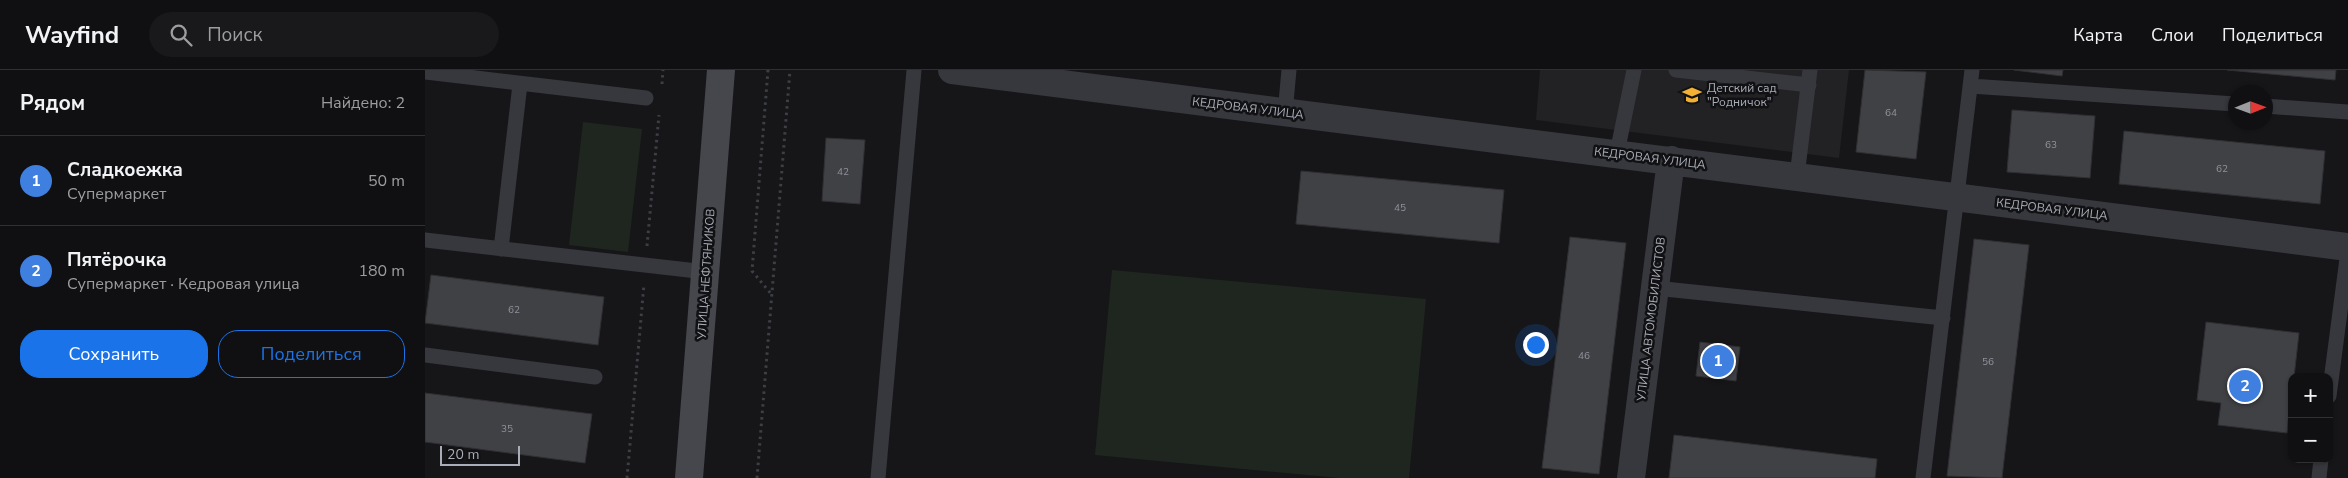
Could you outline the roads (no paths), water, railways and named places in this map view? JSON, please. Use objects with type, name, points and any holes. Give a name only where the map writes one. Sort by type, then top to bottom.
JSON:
[{"type":"street","name":"УЛИЦА НЕФТЯНИКОВ","points":[[689,478],[721,70]]},
{"type":"street","name":"КЕДРОВАЯ УЛИЦА","points":[[952,70],[1958,196],[2348,247]]},
{"type":"street","name":"УЛИЦА АВТОМОБИЛИСТОВ","points":[[1631,478],[1671,160]]},
{"type":"lane","points":[[878,478],[914,70]]},
{"type":"lane","points":[[1285,113],[1289,70]]},
{"type":"lane","points":[[1617,153],[1634,70]]},
{"type":"lane","points":[[1676,70],[1809,78],[1797,176]]},
{"type":"lane","points":[[1923,478],[1972,70]]},
{"type":"lane","points":[[425,72],[646,98]]},
{"type":"lane","points":[[501,249],[520,84]]},
{"type":"lane","points":[[1970,86],[2228,104]]},
{"type":"lane","points":[[2273,107],[2348,112]]},
{"type":"lane","points":[[425,240],[706,272]]},
{"type":"lane","points":[[2332,373],[2348,251]]},
{"type":"lane","points":[[1655,288],[1943,318]]},
{"type":"lane","points":[[425,355],[595,377]]},
{"type":"lane","points":[[2319,478],[2321,463]]},
{"type":"place","name":"Детский сад \"Родничок\"","points":[[1692,95]]},
{"type":"place","name":"Сладкоежка","points":[[1718,361]]},
{"type":"place","name":"Пятёрочка","points":[[2245,386]]}]
